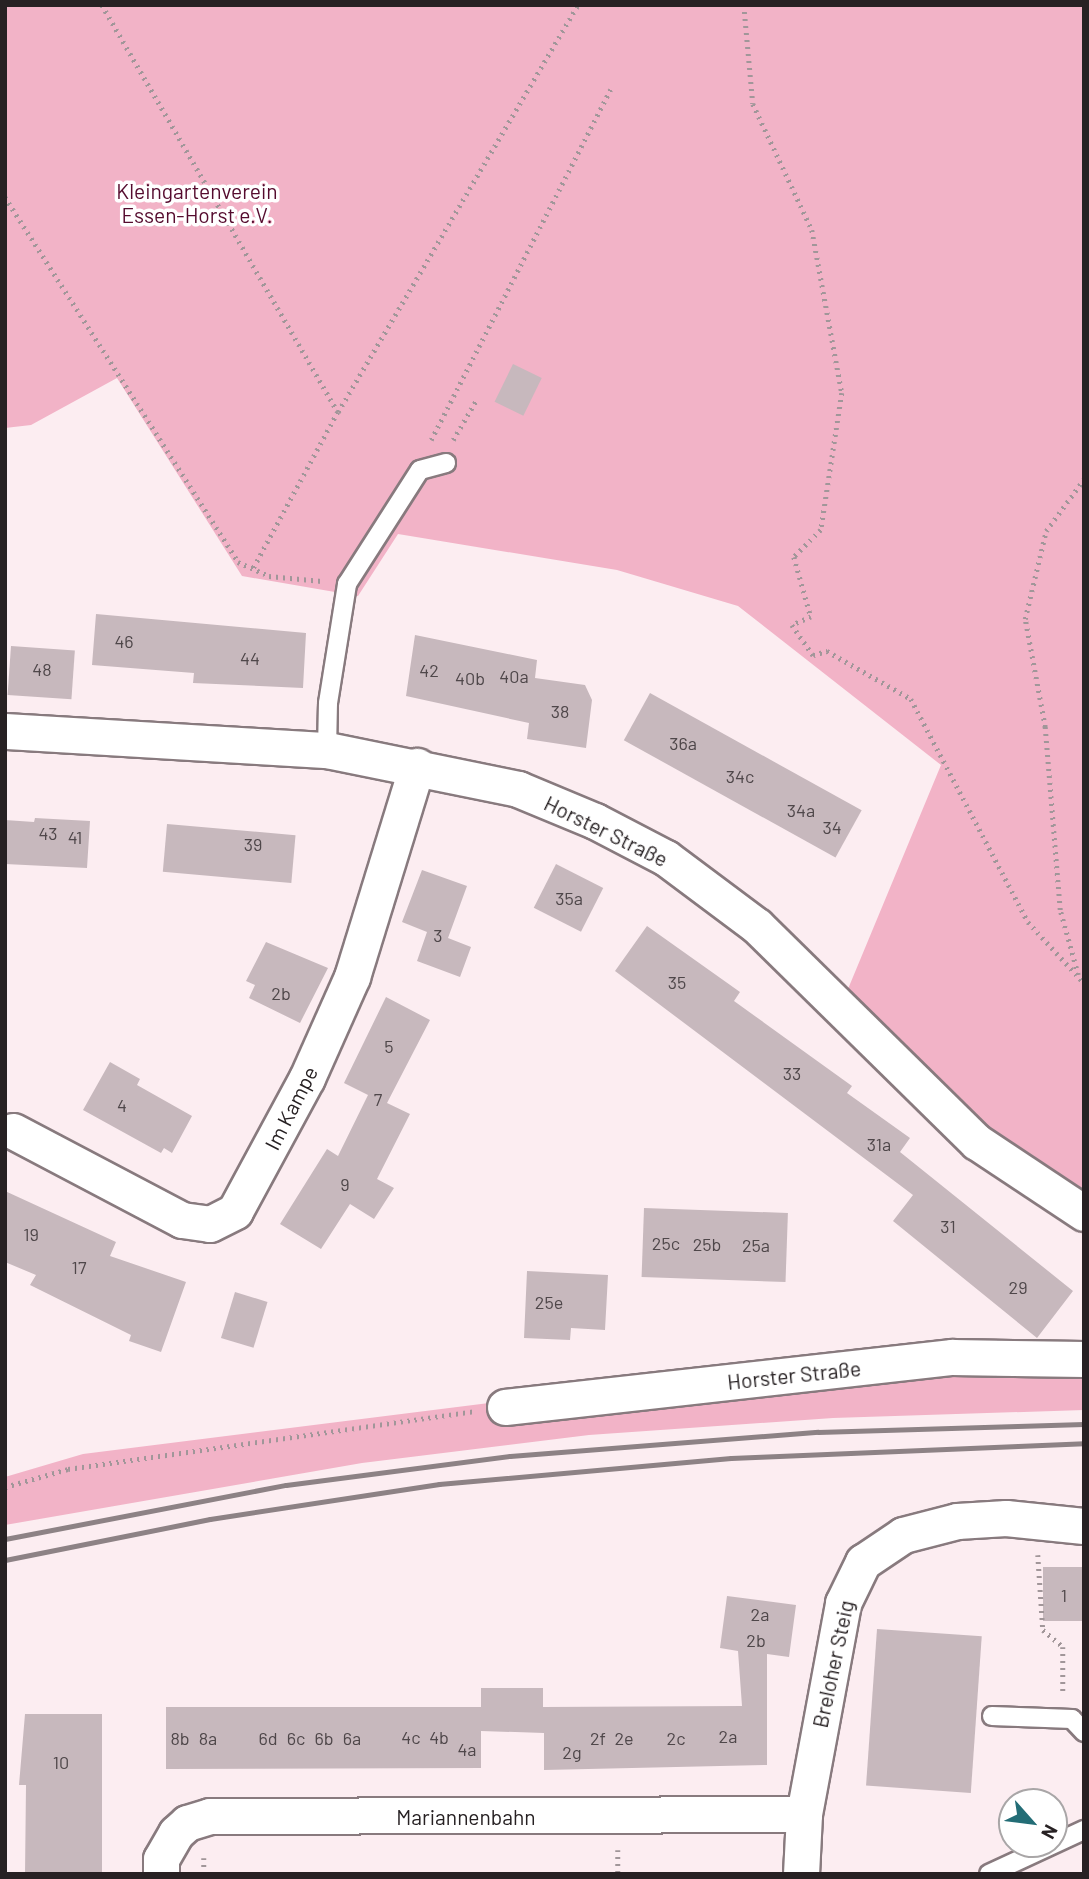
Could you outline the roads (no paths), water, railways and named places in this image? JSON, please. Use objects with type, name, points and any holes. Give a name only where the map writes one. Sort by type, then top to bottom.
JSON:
[{"type":"street","name":"Horster Straße","points":[[5,731],[327,750],[417,766],[518,789],[666,858],[757,926],[827,990],[976,1142],[1084,1213]]},
{"type":"street","name":"Im Kampe","points":[[13,1130],[182,1220],[210,1224],[234,1211],[307,1078],[352,977],[417,766]]},
{"type":"street","name":"Horster Straße","points":[[505,1407],[952,1357],[1084,1359]]},
{"type":"street","name":"Breloher Steig","points":[[801,1874],[804,1814],[843,1603],[863,1562],[903,1535],[957,1521],[1006,1518],[1084,1527]]},
{"type":"street","name":"Mariannenbahn","points":[[161,1874],[161,1859],[176,1833],[210,1816],[804,1814]]},
{"type":"lane","points":[[327,750],[328,703],[347,584],[421,470],[443,464]]},
{"type":"lane","points":[[992,1716],[1072,1719],[1084,1732]]},
{"type":"lane","points":[[989,1874],[1084,1830]]},
{"type":"railway","points":[[5,1539],[286,1485],[510,1456],[818,1432],[1084,1424]]},
{"type":"railway","points":[[5,1560],[210,1519],[439,1484],[731,1458],[1084,1443]]},
{"type":"park label","name":"Kleingartenverein Essen-Horst e.V.","points":[[197,203]]}]
